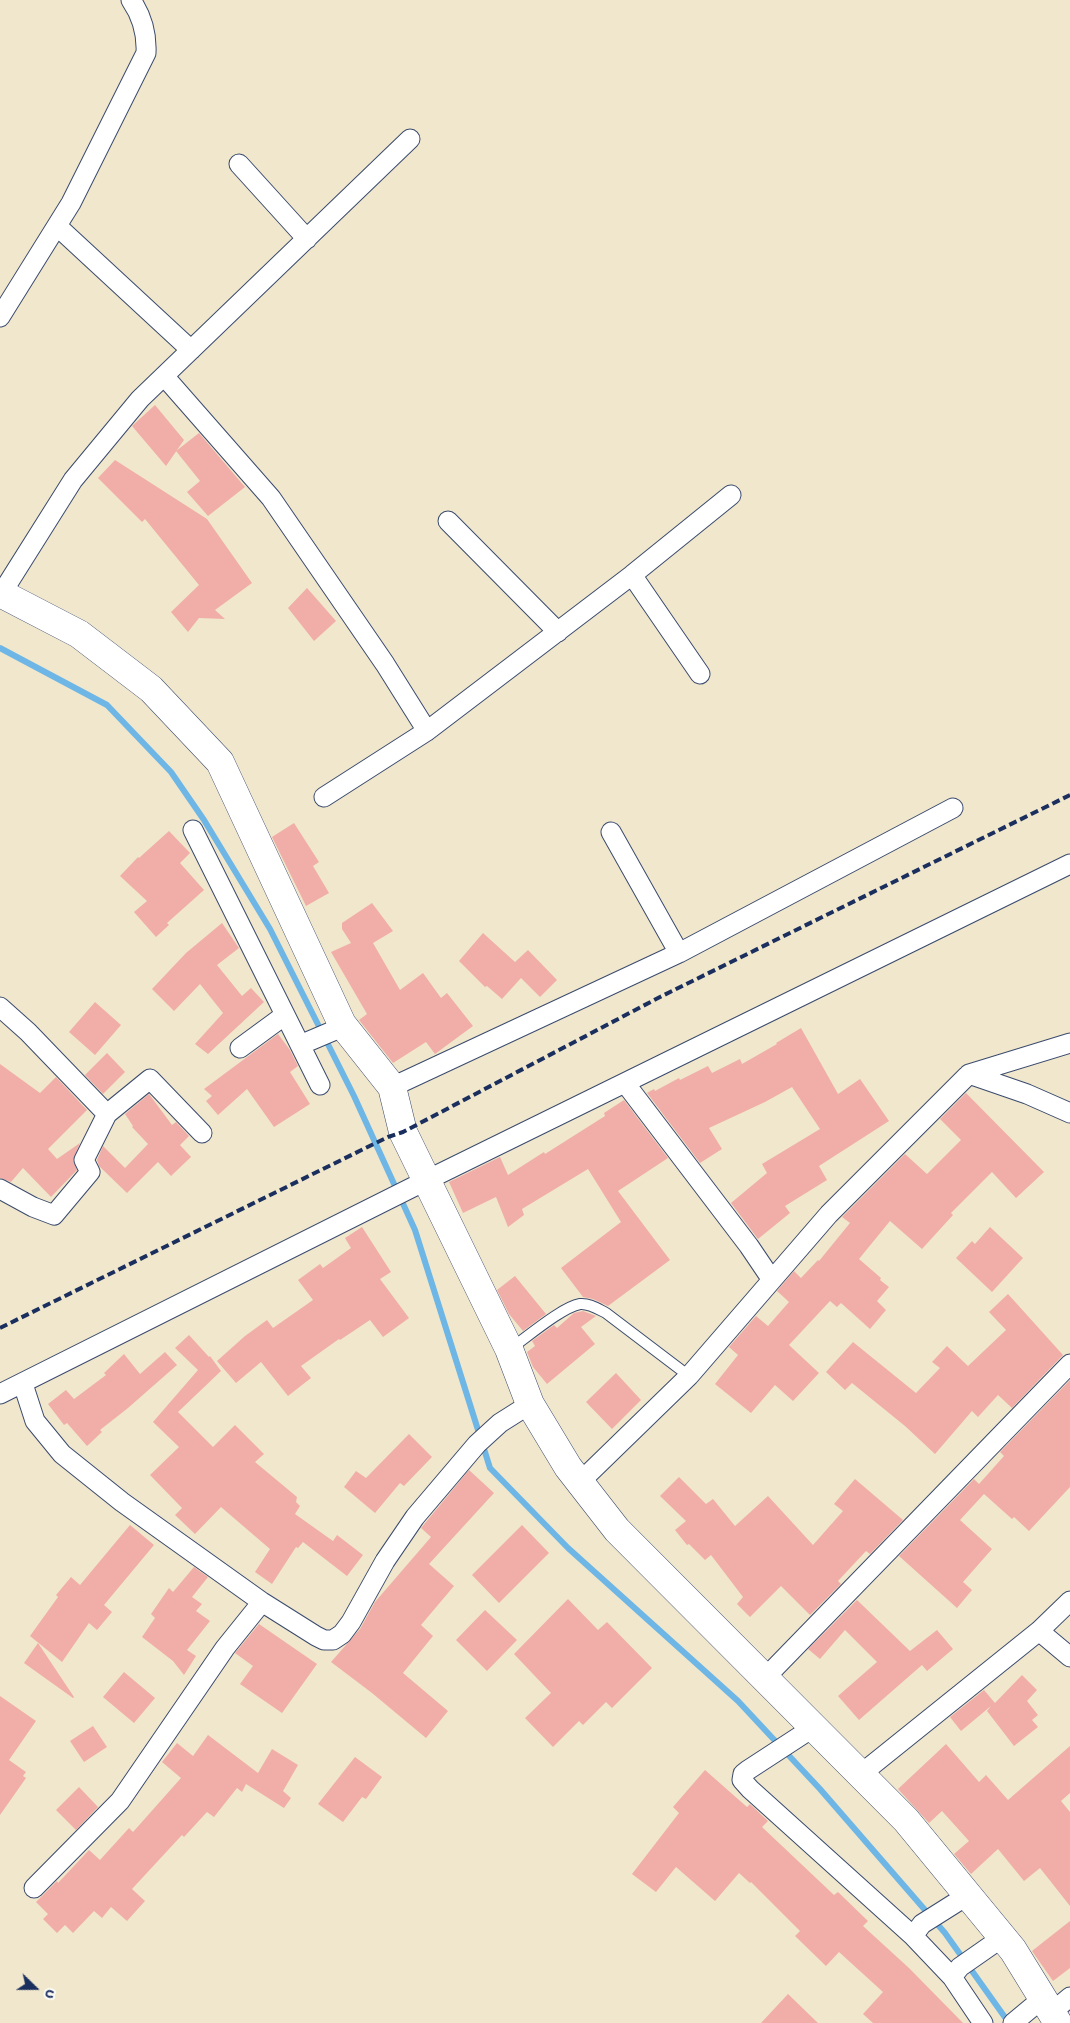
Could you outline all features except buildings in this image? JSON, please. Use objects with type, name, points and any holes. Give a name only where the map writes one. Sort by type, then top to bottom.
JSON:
[{"type":"main road","points":[[0,594],[79,634],[129,672],[151,689],[220,762],[341,1026],[392,1087],[403,1132],[509,1350],[530,1404],[568,1467],[617,1530],[765,1678],[805,1733],[861,1774],[906,1820],[995,1943],[1050,2008]]},
{"type":"street","points":[[0,317],[71,203],[146,52],[147,36],[138,10],[131,0]]},
{"type":"street","points":[[0,594],[73,480],[140,399],[410,139]]},
{"type":"street","points":[[239,164],[306,239]]},
{"type":"street","points":[[57,226],[191,350]]},
{"type":"street","points":[[164,376],[271,498],[385,664],[427,731]]},
{"type":"street","points":[[324,797],[427,731],[632,575],[731,495]]},
{"type":"street","points":[[448,521],[558,632]]},
{"type":"street","points":[[632,575],[700,674]]},
{"type":"street","points":[[392,1087],[679,952],[953,808]]},
{"type":"street","points":[[193,830],[285,1015],[307,1041],[320,1085]]},
{"type":"street","points":[[611,832],[679,952]]},
{"type":"street","points":[[0,1394],[427,1180],[1070,864]]},
{"type":"street","points":[[0,1007],[28,1032],[107,1114]]},
{"type":"street","points":[[240,1048],[285,1015]]},
{"type":"street","points":[[307,1041],[341,1026]]},
{"type":"street","points":[[580,1482],[689,1376],[829,1214],[969,1074],[1070,1043]]},
{"type":"street","points":[[969,1074],[1027,1094],[1070,1114]]},
{"type":"street","points":[[0,1189],[33,1207],[54,1215],[90,1172],[84,1160],[107,1114],[150,1079],[202,1133]]},
{"type":"street","points":[[625,1083],[749,1246],[772,1280]]},
{"type":"street","points":[[765,1678],[1070,1364]]},
{"type":"street","points":[[23,1384],[35,1421],[62,1454],[122,1502],[262,1602],[324,1640],[334,1640],[342,1634],[351,1622],[385,1561],[415,1517],[477,1444],[500,1423],[530,1404]]},
{"type":"street","points":[[861,1774],[1039,1631],[1070,1601]]},
{"type":"street","points":[[34,1888],[120,1801],[225,1648],[262,1602]]},
{"type":"street","points":[[1039,1631],[1070,1656]]},
{"type":"street","points":[[805,1733],[743,1774],[742,1780],[750,1789],[917,1930],[956,1972],[983,2023]]},
{"type":"street","points":[[917,1930],[963,1899]]},
{"type":"street","points":[[956,1972],[995,1943]]},
{"type":"street","points":[[1013,2023],[1050,2008]]},
{"type":"lane","points":[[509,1350],[568,1308],[581,1304],[591,1306],[606,1313],[689,1376]]},
{"type":"waterway","points":[[0,648],[107,705],[171,772],[204,820],[270,929],[354,1096],[415,1230],[490,1468],[568,1548],[738,1701],[820,1789],[945,1933],[1009,2023]]},
{"type":"railway","points":[[0,1328],[388,1137],[403,1132],[660,997],[1070,795]]}]
